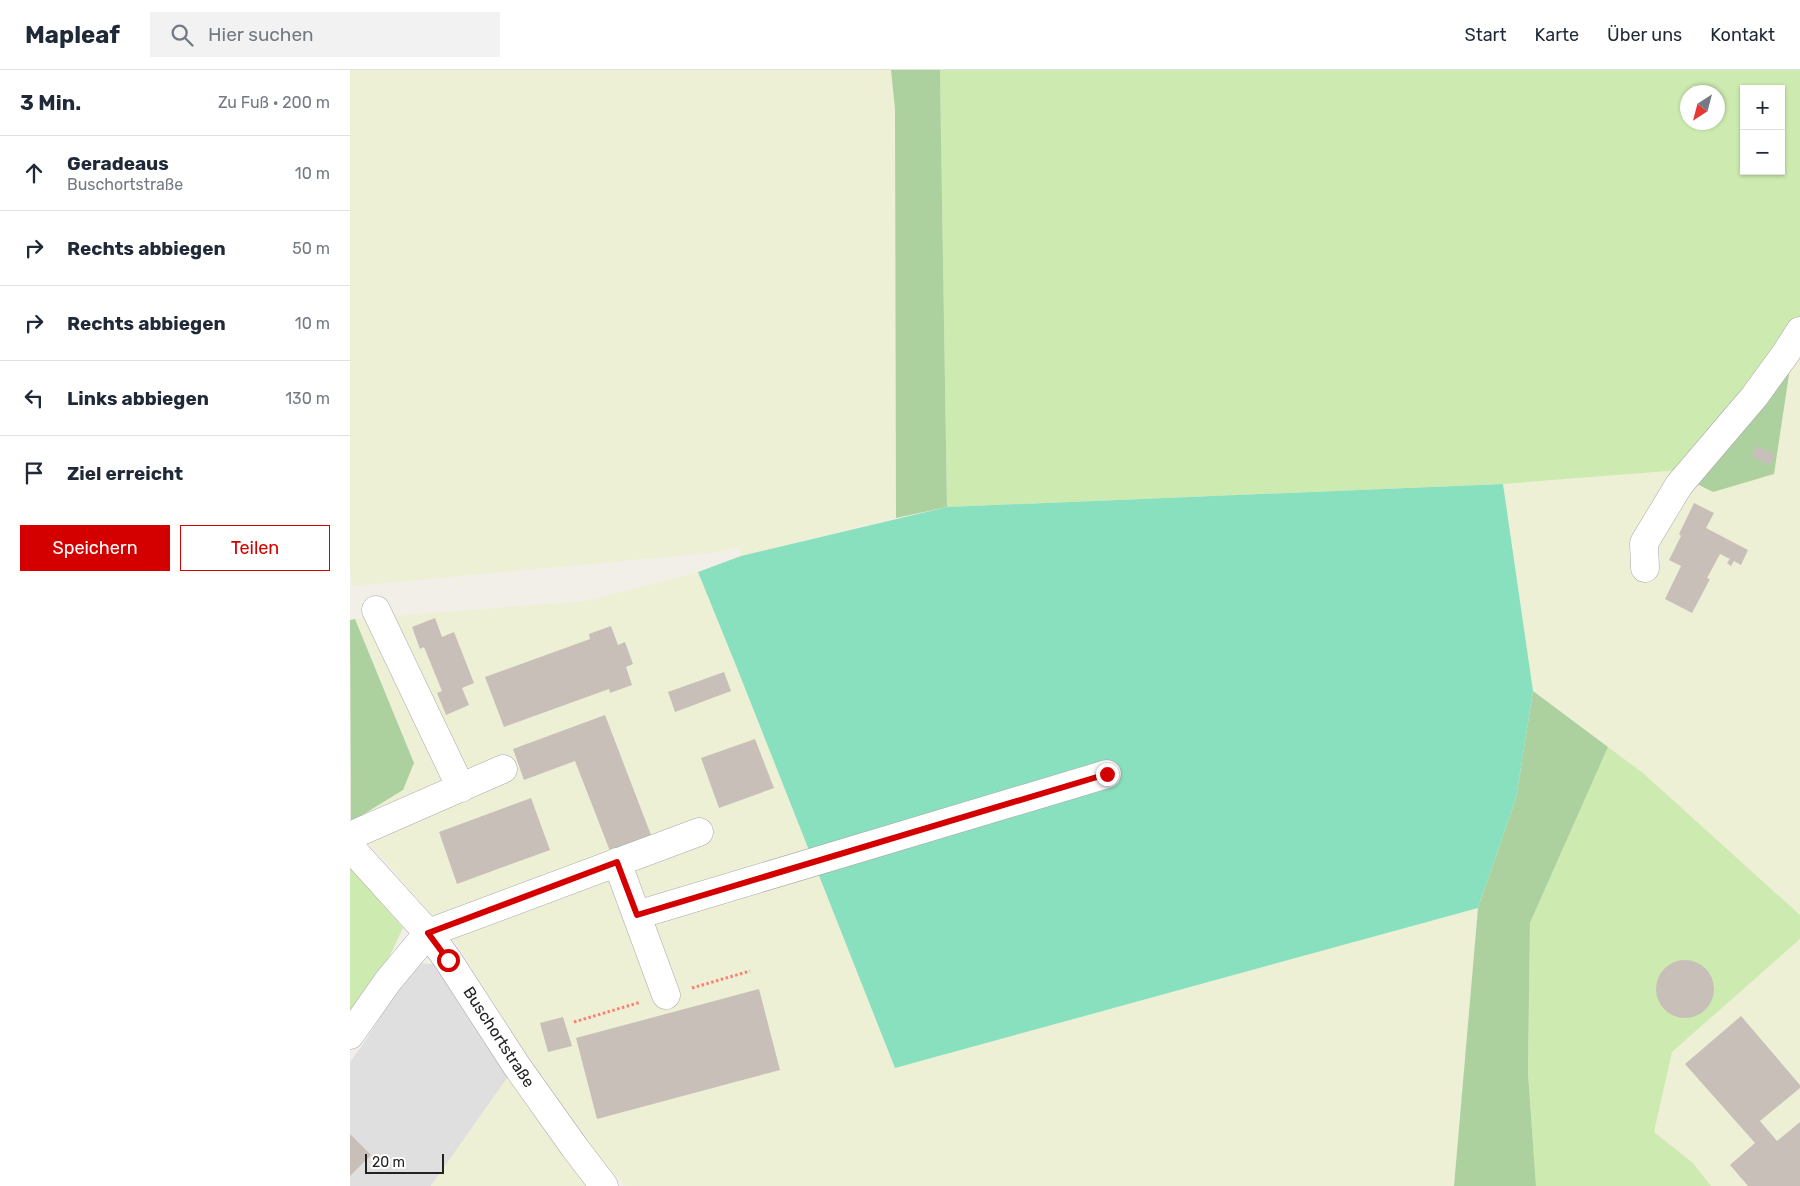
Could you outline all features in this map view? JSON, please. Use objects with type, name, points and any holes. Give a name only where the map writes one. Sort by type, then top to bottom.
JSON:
[{"type":"street","points":[[1646,568],[1644,543],[1679,485],[1754,397],[1800,331]]},
{"type":"street","points":[[376,610],[461,788]]},
{"type":"street","points":[[350,836],[503,769]]},
{"type":"street","points":[[637,915],[1107,774]]},
{"type":"street","points":[[350,1035],[388,981],[428,933],[699,832]]},
{"type":"street","name":"Buschortstraße","points":[[350,847],[428,933],[448,960],[516,1065],[604,1186]]},
{"type":"street","points":[[617,862],[666,995]]},
{"type":"shaded area","points":[[414,963],[433,964],[510,1074],[431,1186],[350,1186],[350,1062]]},
{"type":"green space","points":[[350,70],[891,70],[895,109],[896,518],[741,556],[739,546],[721,552],[352,586],[350,566]]},
{"type":"green space","points":[[891,70],[940,70],[947,507],[896,518],[895,109]]},
{"type":"green space","points":[[940,70],[1800,70],[1800,320],[1681,470],[1503,484],[947,507]]},
{"type":"green space","points":[[1800,351],[1800,915],[1643,773],[1533,691],[1503,484],[1681,470],[1784,402],[1790,368]]},
{"type":"green space","points":[[1790,368],[1774,474],[1713,492],[1693,482]]},
{"type":"green space","points":[[1503,484],[1533,691],[1516,798],[1478,908],[895,1068],[698,572],[741,556],[947,507]]},
{"type":"green space","points":[[698,572],[895,1068],[1478,908],[1454,1186],[625,1186],[586,1144],[527,1061],[460,948],[351,822],[402,790],[414,763],[355,619],[585,601]]},
{"type":"green space","points":[[355,619],[414,763],[403,790],[351,822],[350,620]]},
{"type":"green space","points":[[1533,691],[1608,747],[1530,923],[1528,1073],[1536,1186],[1454,1186],[1478,908],[1516,798]]},
{"type":"green space","points":[[1608,747],[1643,773],[1800,915],[1800,939],[1672,1052],[1654,1132],[1693,1163],[1711,1186],[1536,1186],[1528,1073],[1530,923]]},
{"type":"green space","points":[[350,867],[403,928],[381,974],[350,1018]]},
{"type":"green space","points":[[1800,939],[1800,1186],[1711,1186],[1693,1163],[1653,1132],[1672,1052]]},
{"type":"green space","points":[[510,1074],[587,1186],[431,1186]]},
{"type":"building","points":[[1756,446],[1775,454],[1770,465],[1752,457]]},
{"type":"building","points":[[1694,503],[1714,513],[1706,528],[1748,550],[1741,565],[1734,561],[1731,566],[1727,563],[1730,559],[1720,554],[1707,578],[1710,579],[1692,613],[1665,599],[1681,566],[1669,560]]},
{"type":"building","points":[[435,618],[442,637],[454,632],[474,683],[462,688],[469,705],[446,715],[437,693],[442,691],[424,647],[420,649],[412,627]]},
{"type":"building","points":[[611,626],[618,645],[625,642],[633,664],[626,667],[632,685],[610,693],[609,689],[504,727],[485,677],[590,639],[589,634]]},
{"type":"building","points":[[724,672],[731,691],[675,712],[668,692]]},
{"type":"building","points":[[605,715],[651,835],[610,851],[575,761],[524,780],[513,749]]},
{"type":"building","points":[[755,739],[774,788],[719,808],[701,758]]},
{"type":"building","points":[[531,798],[550,850],[457,884],[439,832]]},
{"type":"building","points":[[1685,960],[1696,962],[1709,973],[1714,989],[1712,1000],[1701,1013],[1685,1018],[1674,1016],[1661,1005],[1656,989],[1658,978],[1669,965]]},
{"type":"building","points":[[759,989],[780,1070],[597,1119],[576,1038]]},
{"type":"building","points":[[1741,1016],[1800,1085],[1800,1088],[1760,1121],[1777,1141],[1800,1122],[1800,1186],[1748,1186],[1730,1165],[1755,1143],[1685,1064]]},
{"type":"building","points":[[563,1017],[572,1046],[548,1052],[540,1023]]},
{"type":"building","points":[[350,1134],[371,1155],[350,1176]]},
{"type":"route","points":[[448,960],[428,933],[617,862],[637,915],[1107,774]]}]
